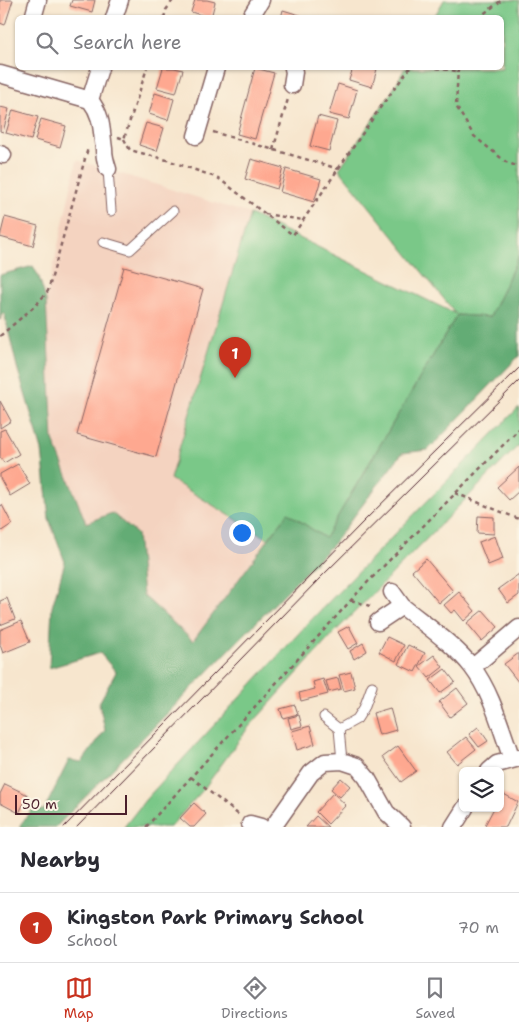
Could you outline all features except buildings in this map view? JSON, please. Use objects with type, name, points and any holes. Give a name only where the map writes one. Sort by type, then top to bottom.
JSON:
[{"type":"street","points":[[34,15],[38,0]]},
{"type":"street","points":[[115,15],[120,0]]},
{"type":"street","points":[[252,15],[261,0]]},
{"type":"street","points":[[90,100],[99,70]]},
{"type":"street","points":[[197,131],[215,70]]},
{"type":"street","points":[[292,85],[294,70]]},
{"type":"street","points":[[11,73],[90,100],[97,109],[103,132],[108,169]]},
{"type":"street","points":[[392,592],[402,606],[473,667],[488,694],[516,759],[497,764],[494,767]]},
{"type":"street","points":[[378,622],[402,606]]},
{"type":"street","points":[[473,667],[519,628]]},
{"type":"street","points":[[273,827],[311,773],[325,762],[342,761],[357,766],[386,812],[402,827]]},
{"type":"street","points":[[453,827],[462,812]]},
{"type":"lane","points":[[108,169],[110,211]]},
{"type":"lane","points":[[103,242],[130,250],[174,211]]},
{"type":"lane","points":[[339,729],[357,719],[364,708],[372,686]]},
{"type":"lane","points":[[324,717],[339,729],[342,761]]},
{"type":"path","points":[[165,15],[173,0]]},
{"type":"path","points":[[483,15],[502,0]]},
{"type":"path","points":[[146,70],[124,138],[130,150],[168,160],[218,178],[293,235],[382,105],[408,70]]},
{"type":"path","points":[[457,70],[456,106],[474,136],[506,162],[519,167]]},
{"type":"path","points":[[274,150],[292,85]]},
{"type":"path","points":[[197,131],[274,150],[339,169]]},
{"type":"path","points":[[0,336],[36,305],[48,291],[87,149],[103,132],[124,138]]},
{"type":"path","points":[[263,213],[302,220]]},
{"type":"path","points":[[146,827],[362,588],[519,429]]},
{"type":"path","points":[[455,493],[519,519]]},
{"type":"path","points":[[191,777],[255,826]]},
{"type":"shaded area","points":[[77,160],[250,214],[293,235],[288,513],[193,641],[143,595],[137,533],[86,523],[53,440],[46,300]]},
{"type":"green space","points":[[444,0],[519,0],[519,255],[490,317],[457,315],[325,538],[288,513],[268,539],[170,479],[250,214],[456,314],[339,169],[391,93],[404,70],[504,70],[504,15],[435,15]]},
{"type":"green space","points":[[519,255],[519,356],[428,450],[402,453],[333,544],[56,827],[21,827],[20,825],[32,810],[44,810],[69,760],[82,762],[105,730],[99,703],[116,672],[100,653],[49,668],[52,607],[65,562],[49,519],[42,450],[17,367],[4,312],[0,320],[0,275],[33,266],[39,277],[46,300],[53,440],[86,523],[112,513],[137,534],[143,595],[193,641],[288,513],[325,538],[457,315],[490,317]]},
{"type":"green space","points":[[519,407],[519,445],[333,634],[248,728],[203,790],[170,827],[124,827],[146,799],[311,620]]},
{"type":"tram line","points":[[64,827],[363,522],[519,368]]},
{"type":"tram line","points":[[77,827],[320,578],[519,381]]},
{"type":"place","name":"Kingston Park Primary School","points":[[235,378]]}]
